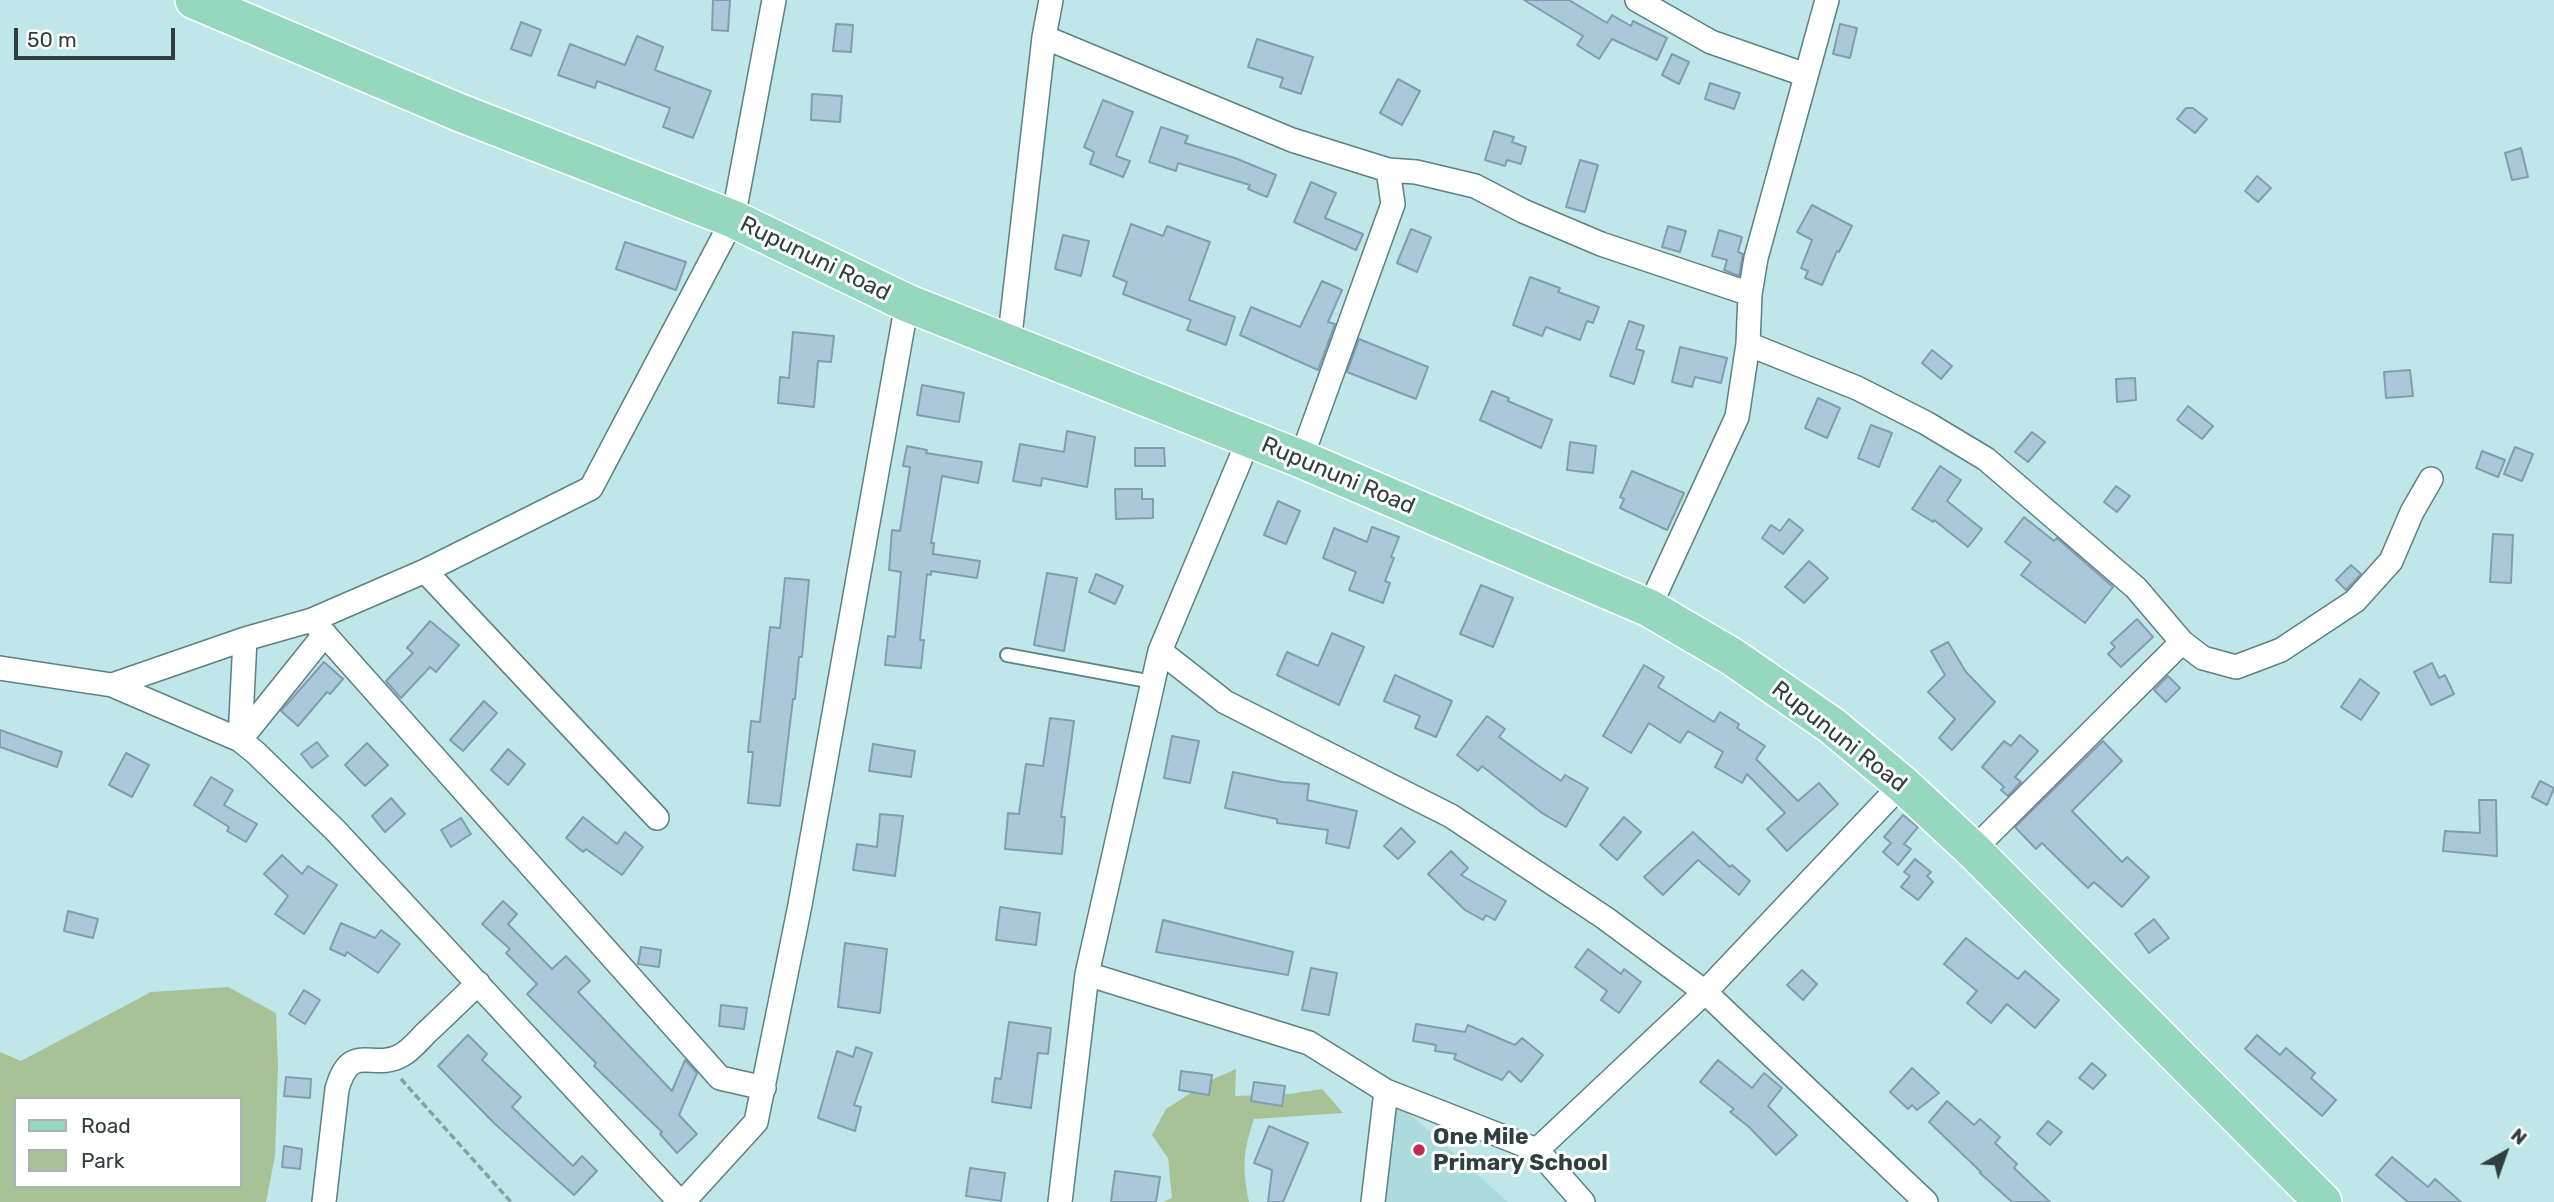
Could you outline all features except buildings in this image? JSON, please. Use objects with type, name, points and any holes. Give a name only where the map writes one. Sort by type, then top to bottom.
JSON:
[{"type":"main road","name":"Rupununi Road","points":[[194,0],[458,112],[733,219],[907,303],[1301,459],[1649,608],[1731,656],[1831,725],[1902,784],[1973,850],[2323,1202]]},
{"type":"street","points":[[112,684],[245,639],[318,627],[591,488],[733,219],[774,0]]},
{"type":"street","points":[[1009,344],[1044,37],[1051,0]]},
{"type":"street","points":[[1649,608],[1737,417],[1748,344],[1750,295],[1756,258],[1827,0]]},
{"type":"street","points":[[1642,1],[1711,42],[1806,75]]},
{"type":"street","points":[[1044,37],[1292,140],[1388,170],[1416,172],[1475,186],[1523,211],[1601,244],[1750,295]]},
{"type":"street","points":[[1301,459],[1393,204],[1388,170]]},
{"type":"street","points":[[0,668],[112,684],[240,740],[336,831],[682,1202],[756,1122],[800,905],[907,303]]},
{"type":"street","points":[[1748,344],[1857,388],[1986,459],[2136,588],[2182,642],[2203,658],[2236,667],[2281,650],[2355,601],[2391,561],[2412,512],[2431,479]]},
{"type":"street","points":[[1060,1202],[1087,974],[1160,651],[1249,439]]},
{"type":"street","points":[[425,571],[657,818]]},
{"type":"street","points":[[318,627],[720,1078],[764,1088]]},
{"type":"street","points":[[240,740],[318,627]]},
{"type":"street","points":[[240,740],[245,639]]},
{"type":"street","points":[[1973,850],[2182,642]]},
{"type":"street","points":[[1160,651],[1225,702],[1451,816],[1605,918],[1704,992],[1926,1202]]},
{"type":"street","points":[[1537,1150],[1704,992],[1902,784]]},
{"type":"street","points":[[1087,974],[1309,1043],[1386,1091],[1537,1150],[1583,1202]]},
{"type":"street","points":[[324,1202],[337,1089],[342,1074],[352,1063],[366,1058],[386,1062],[403,1055],[478,983]]},
{"type":"street","points":[[1373,1202],[1386,1091]]},
{"type":"lane","points":[[1007,655],[1153,682]]},
{"type":"path","points":[[386,1062],[511,1202]]},
{"type":"shaded area","name":"One Mile Primary School","points":[[1392,1098],[1508,1202],[1382,1202]]},
{"type":"green space","points":[[228,987],[276,1013],[278,1067],[275,1156],[266,1202],[0,1202],[0,1052],[21,1061],[151,992]]},
{"type":"green space","points":[[1236,1069],[1235,1096],[1289,1094],[1322,1089],[1343,1113],[1254,1119],[1245,1160],[1249,1202],[1163,1202],[1172,1198],[1168,1158],[1152,1135],[1166,1109],[1211,1080]]},
{"type":"place","name":"One Mile Primary School","points":[[1419,1150]]}]
